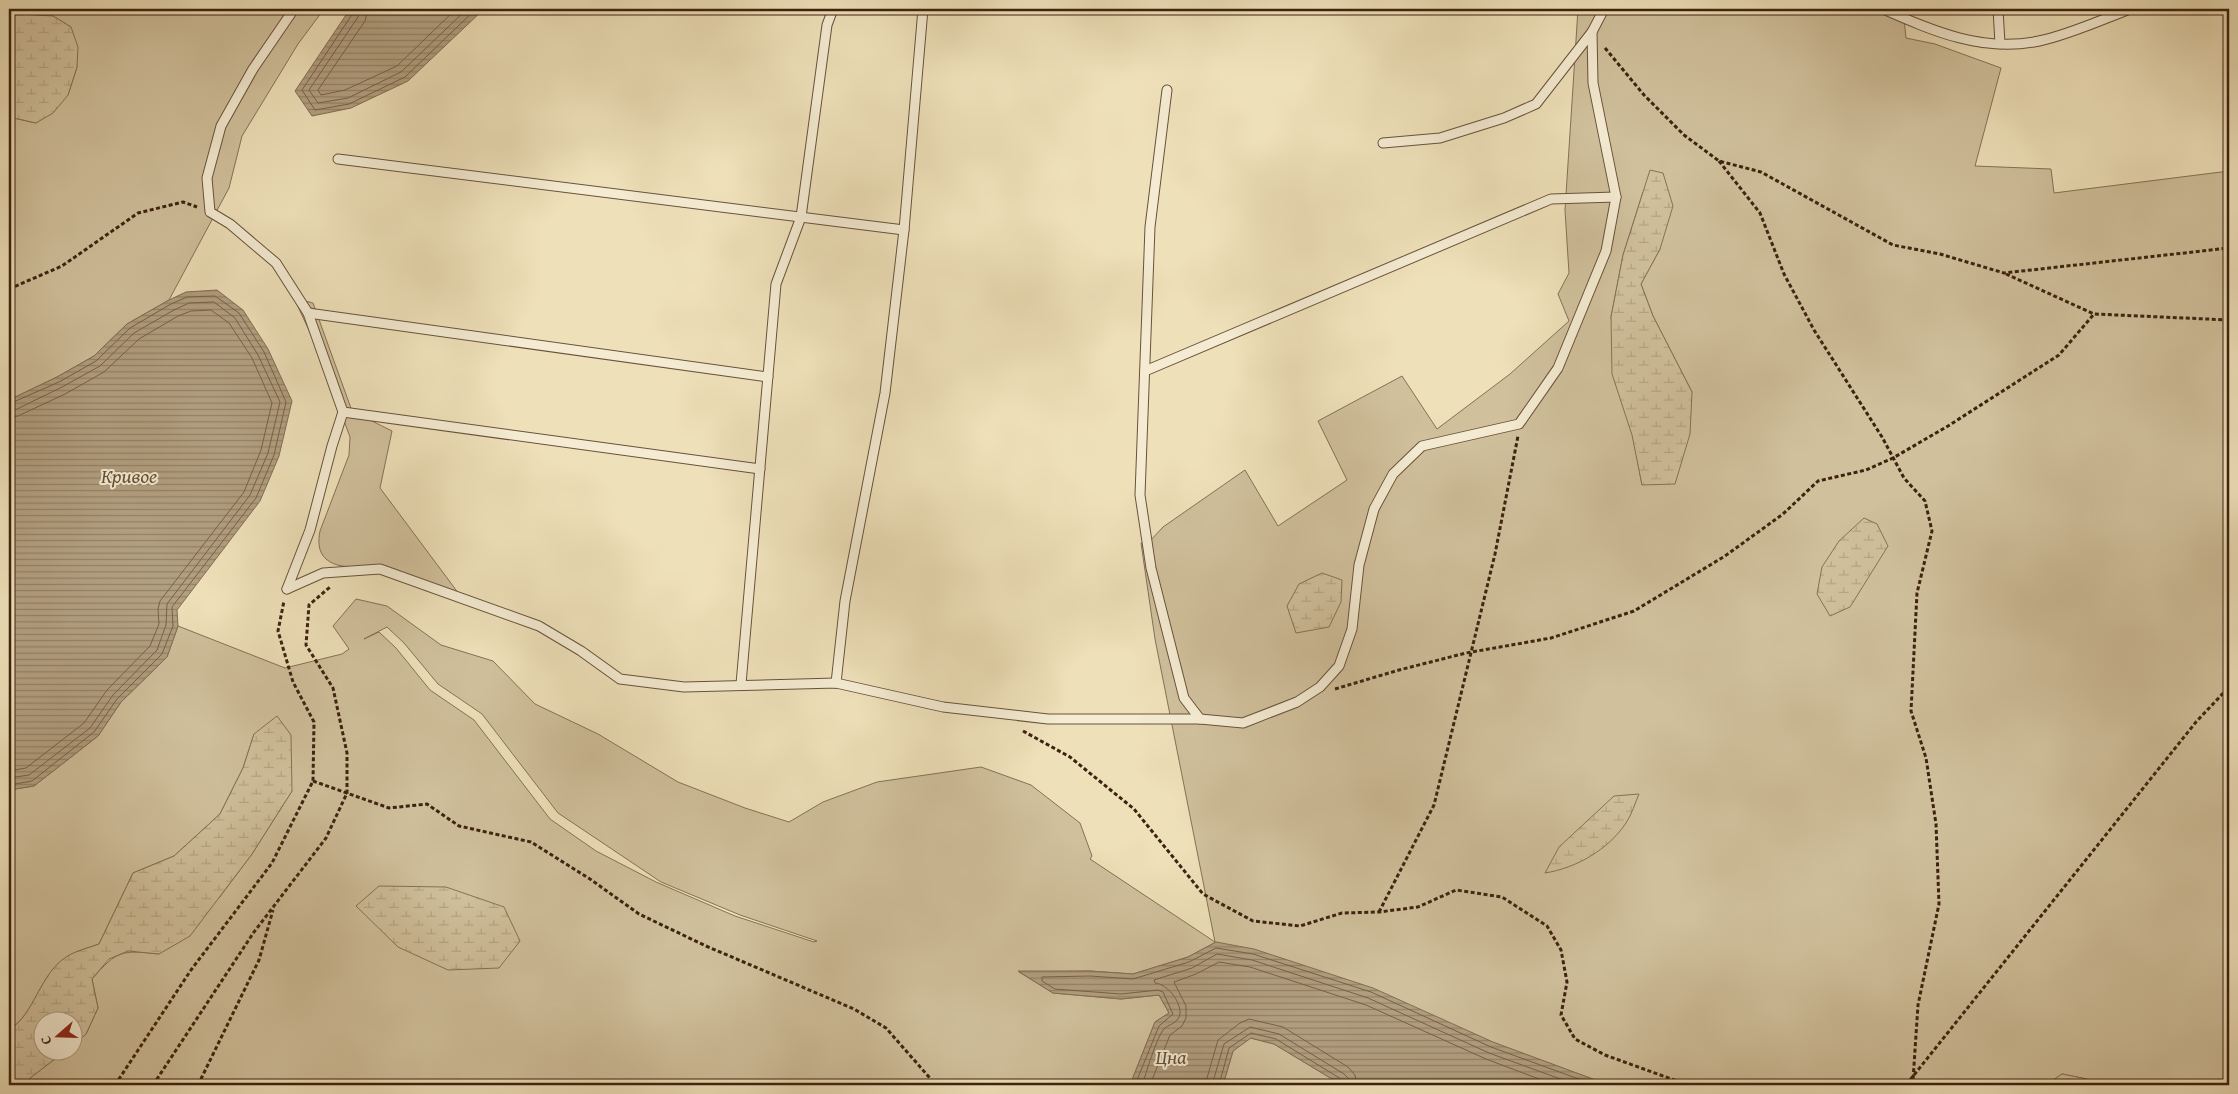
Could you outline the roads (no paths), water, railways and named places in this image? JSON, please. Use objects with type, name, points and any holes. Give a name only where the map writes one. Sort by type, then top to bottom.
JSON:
[{"type":"lane","points":[[294,9],[252,69],[221,126],[207,178],[210,212],[230,224],[276,262],[308,313],[343,412],[310,530],[287,589],[324,572],[380,569],[539,626],[581,651],[620,679],[684,687],[836,682],[943,707],[1048,719],[1200,719],[1243,723],[1297,702],[1320,687],[1339,666],[1352,629],[1359,565],[1374,509],[1393,474],[1422,446],[1519,424],[1558,368],[1606,251],[1616,197],[1593,83],[1592,32]]},
{"type":"lane","points":[[741,684],[776,284],[801,218],[828,25],[833,9]]},
{"type":"lane","points":[[836,682],[846,602],[885,393],[904,230],[923,9]]},
{"type":"lane","points":[[1383,143],[1440,138],[1504,118],[1536,104],[1592,32],[1604,9]]},
{"type":"lane","points":[[1883,9],[1939,32],[1972,42],[2000,44],[2023,44],[2041,41],[2130,9]]},
{"type":"lane","points":[[1998,9],[2000,44]]},
{"type":"lane","points":[[1168,90],[1150,227],[1140,495],[1151,568],[1184,698],[1200,719]]},
{"type":"lane","points":[[338,159],[904,230]]},
{"type":"lane","points":[[1145,370],[1551,199],[1616,197]]},
{"type":"lane","points":[[308,313],[768,377]]},
{"type":"lane","points":[[343,412],[760,469]]},
{"type":"water","points":[[350,9],[484,9],[408,81],[351,108],[312,116],[295,91]]},
{"type":"water","name":"Кривое","points":[[217,290],[243,310],[268,349],[292,401],[279,456],[260,501],[177,610],[178,626],[167,657],[121,702],[98,736],[34,786],[9,790],[9,400],[57,377],[94,356],[127,324],[169,300],[186,292]]},
{"type":"water","name":"Цна","points":[[1216,942],[1254,949],[1373,988],[1493,1042],[1609,1085],[1342,1085],[1274,1044],[1251,1038],[1233,1051],[1223,1085],[1130,1085],[1155,1022],[1169,1013],[1159,995],[1121,999],[1053,993],[1018,971],[1090,971],[1133,974],[1188,957]]}]
